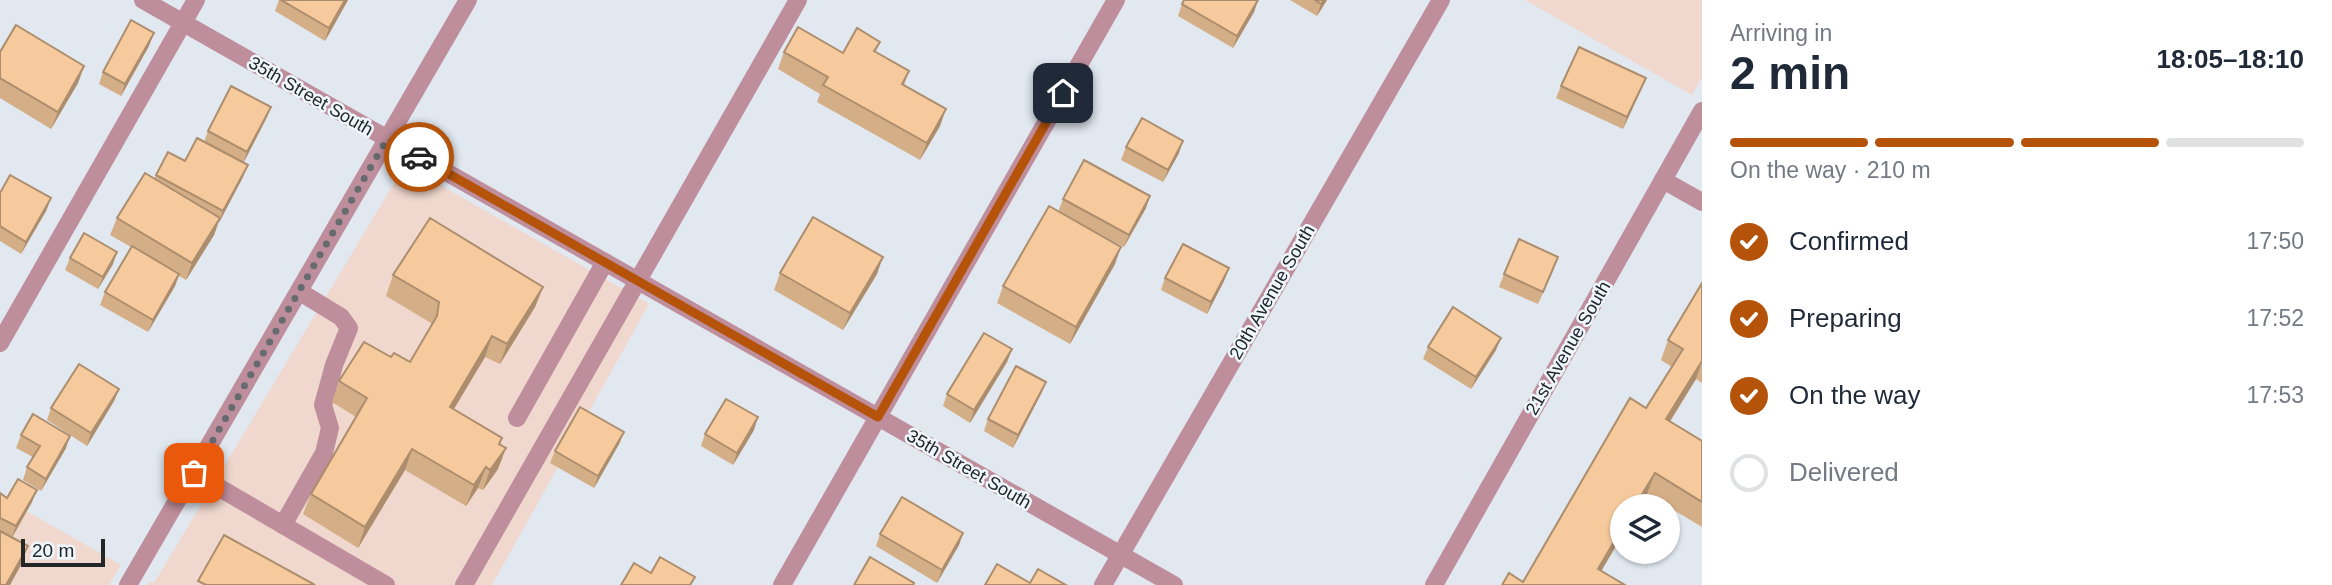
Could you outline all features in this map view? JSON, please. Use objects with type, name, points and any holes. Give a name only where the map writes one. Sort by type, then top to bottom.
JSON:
[{"type":"street","name":"35th Street South","points":[[143,0],[1174,585]]},
{"type":"street","points":[[0,343],[196,0]]},
{"type":"street","points":[[128,585],[468,0]]},
{"type":"street","points":[[464,585],[798,0]]},
{"type":"street","points":[[782,585],[1116,0]]},
{"type":"street","name":"20th Avenue South","points":[[1103,585],[1441,0]]},
{"type":"street","name":"21st Avenue South","points":[[1434,585],[1702,111]]},
{"type":"street","points":[[1663,180],[1702,202]]},
{"type":"street","points":[[517,418],[605,262]]},
{"type":"street","points":[[283,525],[324,453],[330,428],[323,405],[334,365],[349,328],[341,317],[300,292]]},
{"type":"street","points":[[194,473],[386,585]]},
{"type":"shaded area","points":[[1525,0],[1702,0],[1702,78],[1692,95]]},
{"type":"shaded area","points":[[405,165],[649,304],[492,585],[147,585],[150,581],[154,583]]},
{"type":"shaded area","points":[[0,496],[121,565],[109,585],[0,585]]},
{"type":"building","points":[[281,0],[345,0],[329,28]]},
{"type":"building","points":[[1184,0],[1258,0],[1237,36],[1182,4]]},
{"type":"building","points":[[131,20],[154,33],[125,84],[103,72]]},
{"type":"building","points":[[16,25],[84,66],[58,112],[0,78],[0,52]]},
{"type":"building","points":[[798,27],[843,53],[857,28],[880,42],[874,51],[909,71],[902,84],[946,109],[927,143],[823,85],[828,77],[784,52]]},
{"type":"building","points":[[1579,47],[1646,78],[1627,117],[1561,86]]},
{"type":"building","points":[[231,86],[271,107],[247,152],[208,131]]},
{"type":"building","points":[[1142,118],[1183,141],[1168,170],[1126,147]]},
{"type":"building","points":[[197,138],[248,165],[223,211],[156,175],[168,152],[185,161]]},
{"type":"building","points":[[1084,160],[1150,196],[1129,235],[1063,199]]},
{"type":"building","points":[[145,173],[220,218],[192,263],[117,218]]},
{"type":"building","points":[[10,175],[51,198],[26,242],[0,226],[0,193]]},
{"type":"building","points":[[1049,206],[1121,247],[1076,327],[1003,286]]},
{"type":"building","points":[[813,217],[883,257],[850,313],[780,273]]},
{"type":"building","points":[[430,218],[543,287],[507,344],[492,336],[450,407],[502,438],[499,444],[506,448],[490,470],[486,467],[474,485],[412,449],[365,527],[311,494],[367,398],[339,381],[364,342],[391,357],[394,353],[410,362],[437,316],[439,302],[393,275]]},
{"type":"building","points":[[84,233],[117,252],[103,277],[70,258]]},
{"type":"building","points":[[1519,239],[1558,257],[1543,292],[1504,274]]},
{"type":"building","points":[[1183,244],[1229,268],[1211,302],[1165,278]]},
{"type":"building","points":[[132,246],[179,274],[153,320],[105,292]]},
{"type":"building","points":[[1702,283],[1702,361],[1666,419],[1702,441],[1702,502],[1655,473],[1642,494],[1610,494],[1610,548],[1598,569],[1625,585],[1502,585],[1509,573],[1523,582],[1630,398],[1646,408],[1683,349],[1668,340]]},
{"type":"building","points":[[1453,307],[1501,338],[1476,377],[1428,347]]},
{"type":"building","points":[[984,333],[1012,349],[974,410],[947,394]]},
{"type":"building","points":[[79,364],[119,389],[91,433],[51,408]]},
{"type":"building","points":[[1016,366],[1046,382],[1018,435],[988,419]]},
{"type":"building","points":[[726,399],[758,417],[737,453],[705,434]]},
{"type":"building","points":[[580,407],[624,432],[598,476],[555,451]]},
{"type":"building","points":[[33,414],[70,436],[46,479],[27,467],[40,446],[21,435]]},
{"type":"building","points":[[18,479],[37,490],[16,526],[0,518],[0,493],[7,498]]},
{"type":"building","points":[[902,497],[963,533],[942,570],[880,534]]},
{"type":"building","points":[[0,531],[28,546],[6,585],[0,585]]},
{"type":"building","points":[[224,535],[315,585],[206,585],[198,581]]},
{"type":"building","points":[[660,557],[695,577],[690,585],[621,585],[634,563],[651,573]]},
{"type":"building","points":[[870,557],[914,583],[913,585],[854,585]]},
{"type":"building","points":[[997,564],[1030,583],[1038,569],[1066,585],[985,585]]},
{"type":"way so far","points":[[194,473],[387,139],[419,157]]},
{"type":"route","points":[[419,157],[878,417],[1063,93]]}]
